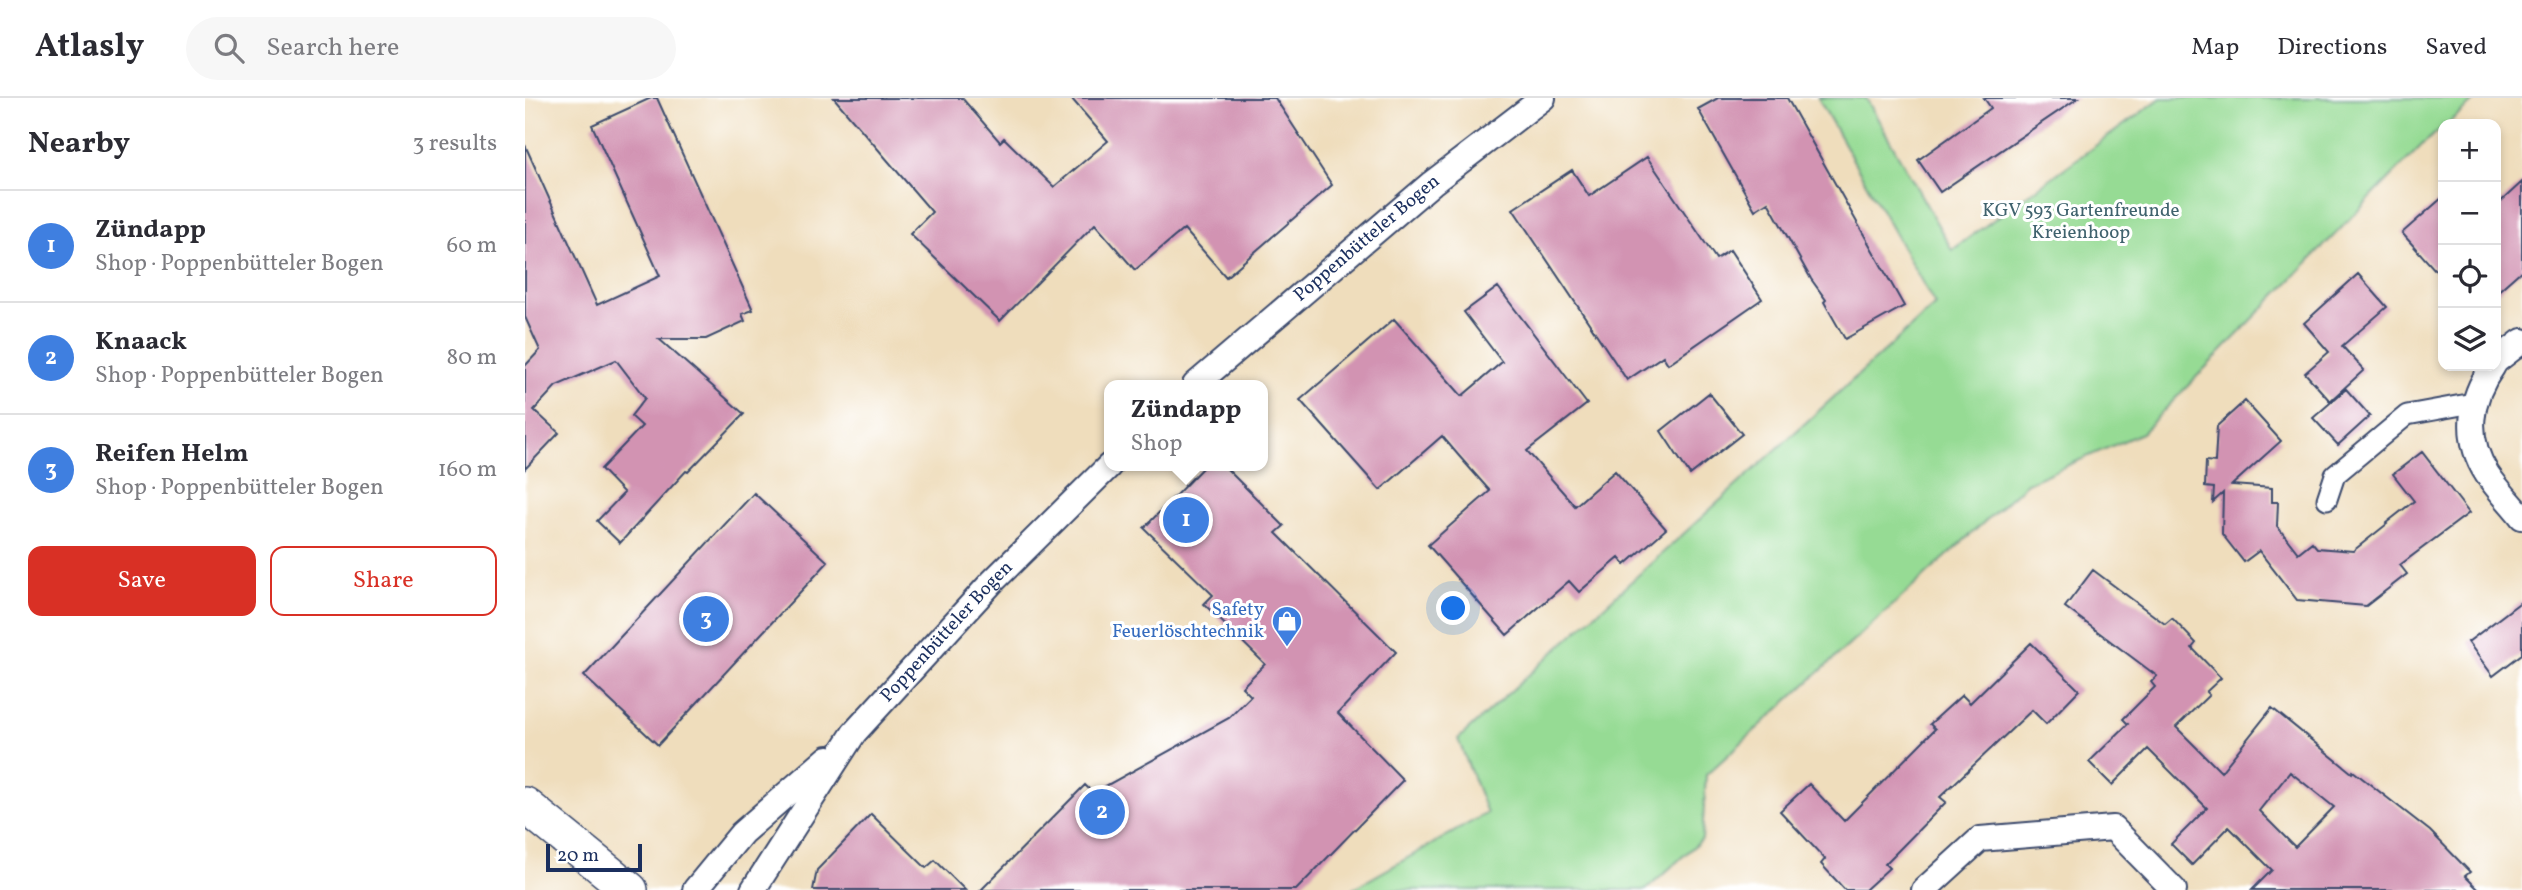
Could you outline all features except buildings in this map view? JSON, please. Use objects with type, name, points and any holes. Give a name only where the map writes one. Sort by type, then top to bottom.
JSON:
[{"type":"main road","points":[[525,805],[630,890]]},
{"type":"street","name":"Poppenbütteler Bogen","points":[[1201,380],[1433,183],[1543,98]]},
{"type":"street","points":[[2501,357],[2522,341]]},
{"type":"street","points":[[2489,371],[2481,382],[2473,403],[2472,426],[2477,452],[2487,474],[2522,517]]},
{"type":"street","points":[[2327,499],[2335,475],[2407,415],[2473,403]]},
{"type":"street","name":"Poppenbütteler Bogen","points":[[695,890],[743,833],[848,741],[992,582],[1104,471]]},
{"type":"street","name":"Poppenbütteler Bogen","points":[[753,890],[848,741]]},
{"type":"street","points":[[1924,890],[1980,839],[2113,828],[2174,890]]},
{"type":"green space","name":"KGV 593 Gartenfreunde Kreienhoop","points":[[1818,98],[1866,98],[1952,250],[2161,98],[2478,98],[2453,119],[2438,119],[2438,131],[2142,433],[2027,483],[1706,775],[1702,839],[1646,890],[1351,890],[1487,813],[1458,739],[1935,305]]},
{"type":"place","name":"Zündapp","points":[[1186,520]]},
{"type":"place","name":"Reifen Helm","points":[[706,619]]},
{"type":"place","name":"Safety Feuerlöschtechnik","points":[[1287,648]]},
{"type":"place","name":"Knaack","points":[[1102,812]]}]
